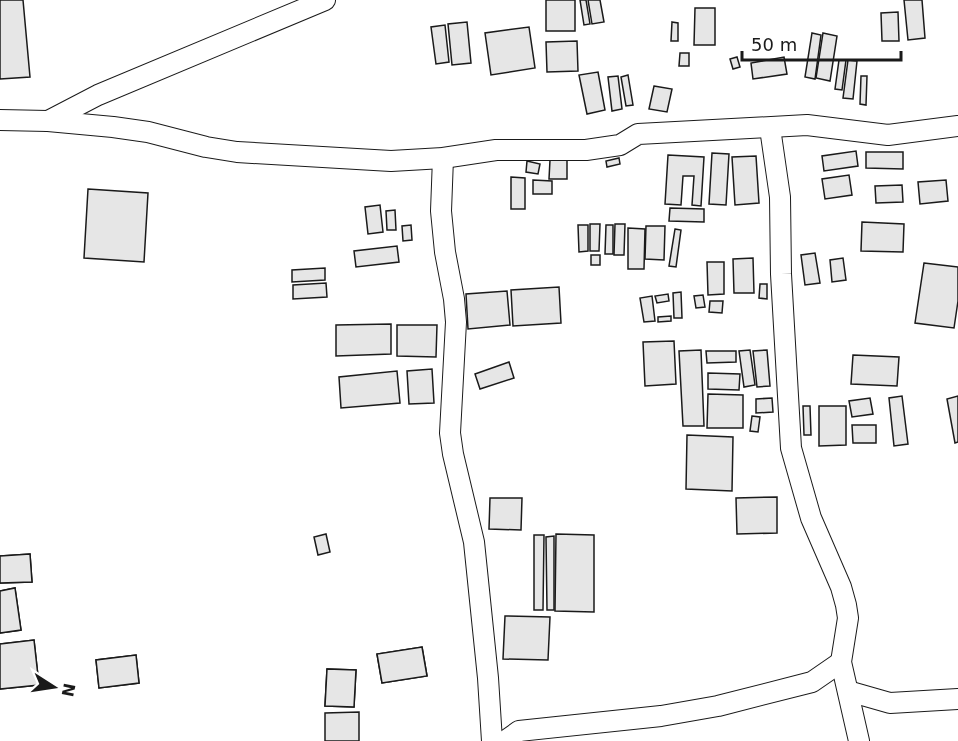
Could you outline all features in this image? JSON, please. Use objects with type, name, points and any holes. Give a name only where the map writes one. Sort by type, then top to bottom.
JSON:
[{"type":"street","points":[[48,121],[98,95],[325,0]]},
{"type":"street","points":[[0,120],[48,121],[148,132],[206,147],[237,152],[391,161],[443,158],[496,150],[586,150],[620,145],[638,134],[807,125],[888,135],[958,126]]},
{"type":"street","points":[[770,128],[780,197],[781,274],[791,448],[811,518],[841,587],[846,605],[848,618],[841,662],[859,741]]},
{"type":"street","points":[[443,158],[441,211],[456,322],[450,432],[474,542],[492,741]]},
{"type":"street","points":[[491,714],[512,736],[661,716],[718,706],[812,682],[841,662]]},
{"type":"street","points":[[812,682],[890,703],[958,699]]},
{"type":"street","points":[[855,721],[890,703]]},
{"type":"building","points":[[0,0],[23,0],[30,77],[0,79]]},
{"type":"building","points":[[546,0],[575,0],[575,31],[546,31]]},
{"type":"building","points":[[580,0],[586,0],[590,24],[584,25]]},
{"type":"building","points":[[588,0],[600,0],[604,22],[592,24]]},
{"type":"building","points":[[904,0],[922,0],[925,38],[908,40]]},
{"type":"building","points":[[695,8],[715,8],[715,45],[694,45]]},
{"type":"building","points":[[898,12],[899,41],[882,41],[881,13]]},
{"type":"building","points":[[467,22],[471,63],[452,65],[448,24]]},
{"type":"building","points":[[672,22],[678,23],[678,41],[671,41]]},
{"type":"building","points":[[445,25],[449,62],[436,64],[431,27]]},
{"type":"building","points":[[529,27],[535,68],[491,75],[485,33]]},
{"type":"building","points":[[812,33],[821,35],[815,79],[805,77]]},
{"type":"building","points":[[823,33],[837,36],[830,81],[816,78]]},
{"type":"building","points":[[577,41],[578,71],[547,72],[546,42]]},
{"type":"building","points":[[680,53],[689,53],[689,66],[679,66]]},
{"type":"building","points":[[737,57],[740,67],[733,69],[730,59]]},
{"type":"building","points":[[784,57],[787,74],[753,79],[751,63]]},
{"type":"building","points":[[839,60],[846,60],[842,90],[835,89]]},
{"type":"building","points":[[848,60],[857,61],[853,99],[843,98]]},
{"type":"building","points":[[598,72],[605,110],[587,114],[579,75]]},
{"type":"building","points":[[628,75],[633,105],[626,106],[621,77]]},
{"type":"building","points":[[618,76],[622,109],[612,111],[608,77]]},
{"type":"building","points":[[861,76],[867,76],[866,105],[860,104]]},
{"type":"building","points":[[654,86],[672,89],[667,112],[649,109]]},
{"type":"building","points":[[856,151],[858,166],[824,171],[822,156]]},
{"type":"building","points":[[866,152],[903,152],[903,169],[866,168]]},
{"type":"building","points":[[712,153],[729,154],[726,205],[709,204]]},
{"type":"building","points":[[668,155],[704,157],[701,206],[692,205],[694,176],[683,176],[681,205],[665,204]]},
{"type":"building","points":[[756,156],[759,203],[735,205],[732,157]]},
{"type":"building","points":[[619,158],[620,164],[607,167],[606,161]]},
{"type":"building","points":[[550,160],[567,160],[567,179],[549,179]]},
{"type":"building","points":[[527,161],[540,164],[538,174],[526,172]]},
{"type":"building","points":[[849,175],[852,195],[825,199],[822,179]]},
{"type":"building","points":[[511,177],[525,178],[525,209],[511,209]]},
{"type":"building","points":[[533,180],[552,181],[552,194],[533,194]]},
{"type":"building","points":[[946,180],[948,201],[920,204],[918,182]]},
{"type":"building","points":[[902,185],[903,202],[876,203],[875,186]]},
{"type":"building","points":[[88,189],[148,193],[144,262],[84,258]]},
{"type":"building","points":[[380,205],[383,232],[368,234],[365,207]]},
{"type":"building","points":[[670,208],[704,209],[704,222],[669,221]]},
{"type":"building","points":[[395,210],[396,230],[387,230],[386,211]]},
{"type":"building","points":[[862,222],[904,224],[903,252],[861,251]]},
{"type":"building","points":[[590,224],[600,224],[599,251],[590,251]]},
{"type":"building","points":[[615,224],[625,224],[624,255],[614,255]]},
{"type":"building","points":[[411,225],[412,240],[403,241],[402,226]]},
{"type":"building","points":[[578,225],[588,225],[588,251],[579,252]]},
{"type":"building","points":[[606,225],[613,225],[613,254],[605,254]]},
{"type":"building","points":[[646,226],[665,226],[664,260],[645,259]]},
{"type":"building","points":[[628,228],[645,229],[644,269],[628,269]]},
{"type":"building","points":[[675,229],[681,230],[676,267],[669,266]]},
{"type":"building","points":[[397,246],[399,262],[356,267],[354,251]]},
{"type":"building","points":[[815,253],[820,283],[805,285],[801,255]]},
{"type":"building","points":[[591,255],[600,255],[600,265],[591,265]]},
{"type":"building","points":[[753,258],[754,293],[734,293],[733,259]]},
{"type":"building","points":[[843,258],[846,280],[832,282],[830,260]]},
{"type":"building","points":[[707,262],[724,262],[724,294],[708,295]]},
{"type":"building","points":[[924,263],[958,267],[958,301],[954,328],[915,323]]},
{"type":"building","points":[[325,268],[325,280],[292,282],[292,270]]},
{"type":"building","points":[[326,283],[327,297],[293,299],[293,285]]},
{"type":"building","points":[[760,284],[767,284],[767,299],[759,298]]},
{"type":"building","points":[[559,287],[561,323],[513,326],[511,290]]},
{"type":"building","points":[[507,291],[510,325],[468,329],[466,294]]},
{"type":"building","points":[[681,292],[682,318],[674,318],[673,293]]},
{"type":"building","points":[[668,294],[669,301],[657,303],[655,296]]},
{"type":"building","points":[[703,295],[705,307],[696,308],[694,296]]},
{"type":"building","points":[[652,296],[655,321],[644,322],[640,298]]},
{"type":"building","points":[[710,301],[723,301],[722,313],[709,312]]},
{"type":"building","points":[[671,316],[671,321],[658,322],[658,317]]},
{"type":"building","points":[[391,324],[391,354],[336,356],[336,325]]},
{"type":"building","points":[[397,325],[437,325],[436,357],[397,356]]},
{"type":"building","points":[[674,341],[676,384],[645,386],[643,342]]},
{"type":"building","points":[[701,350],[704,426],[683,426],[679,351]]},
{"type":"building","points":[[750,350],[755,385],[744,387],[739,351]]},
{"type":"building","points":[[767,350],[770,386],[757,387],[753,351]]},
{"type":"building","points":[[706,351],[736,351],[736,362],[707,363]]},
{"type":"building","points":[[853,355],[899,357],[897,386],[851,384]]},
{"type":"building","points":[[509,362],[514,378],[480,389],[475,374]]},
{"type":"building","points":[[432,369],[434,403],[409,404],[407,371]]},
{"type":"building","points":[[397,371],[400,403],[341,408],[339,377]]},
{"type":"building","points":[[708,373],[740,374],[739,390],[708,389]]},
{"type":"building","points":[[708,394],[743,395],[743,428],[707,428]]},
{"type":"building","points":[[902,396],[908,444],[894,446],[889,398]]},
{"type":"building","points":[[958,396],[958,442],[955,443],[947,399]]},
{"type":"building","points":[[772,398],[773,412],[756,413],[756,399]]},
{"type":"building","points":[[870,398],[873,414],[852,417],[849,401]]},
{"type":"building","points":[[803,406],[810,406],[811,435],[804,435]]},
{"type":"building","points":[[819,406],[846,406],[846,445],[819,446]]},
{"type":"building","points":[[752,416],[760,417],[758,432],[750,431]]},
{"type":"building","points":[[852,425],[876,425],[876,443],[853,443]]},
{"type":"building","points":[[687,435],[733,437],[732,491],[686,489]]},
{"type":"building","points":[[777,497],[777,533],[737,534],[736,498]]},
{"type":"building","points":[[490,498],[522,498],[521,530],[489,529]]},
{"type":"building","points":[[326,534],[330,552],[318,555],[314,537]]},
{"type":"building","points":[[556,534],[594,535],[594,612],[555,611]]},
{"type":"building","points":[[534,535],[544,535],[543,610],[534,610]]},
{"type":"building","points":[[554,536],[554,610],[547,610],[546,537]]},
{"type":"building","points":[[30,554],[32,582],[0,583],[0,556]]},
{"type":"building","points":[[30,554],[32,582],[0,583],[0,556]]},
{"type":"building","points":[[15,588],[21,630],[0,633],[0,591]]},
{"type":"building","points":[[15,588],[21,630],[0,633],[0,591]]},
{"type":"building","points":[[505,616],[550,617],[548,660],[503,659]]},
{"type":"building","points":[[34,640],[39,685],[0,689],[0,644]]},
{"type":"building","points":[[34,640],[39,685],[0,689],[0,644]]},
{"type":"building","points":[[422,647],[427,676],[382,683],[377,654]]},
{"type":"building","points":[[422,647],[427,676],[382,683],[377,654]]},
{"type":"building","points":[[136,655],[139,683],[99,688],[96,660]]},
{"type":"building","points":[[136,655],[139,683],[99,688],[96,660]]},
{"type":"building","points":[[327,669],[356,670],[354,707],[325,706]]},
{"type":"building","points":[[327,669],[356,670],[354,707],[325,706]]},
{"type":"building","points":[[359,712],[359,741],[325,741],[325,713]]}]
